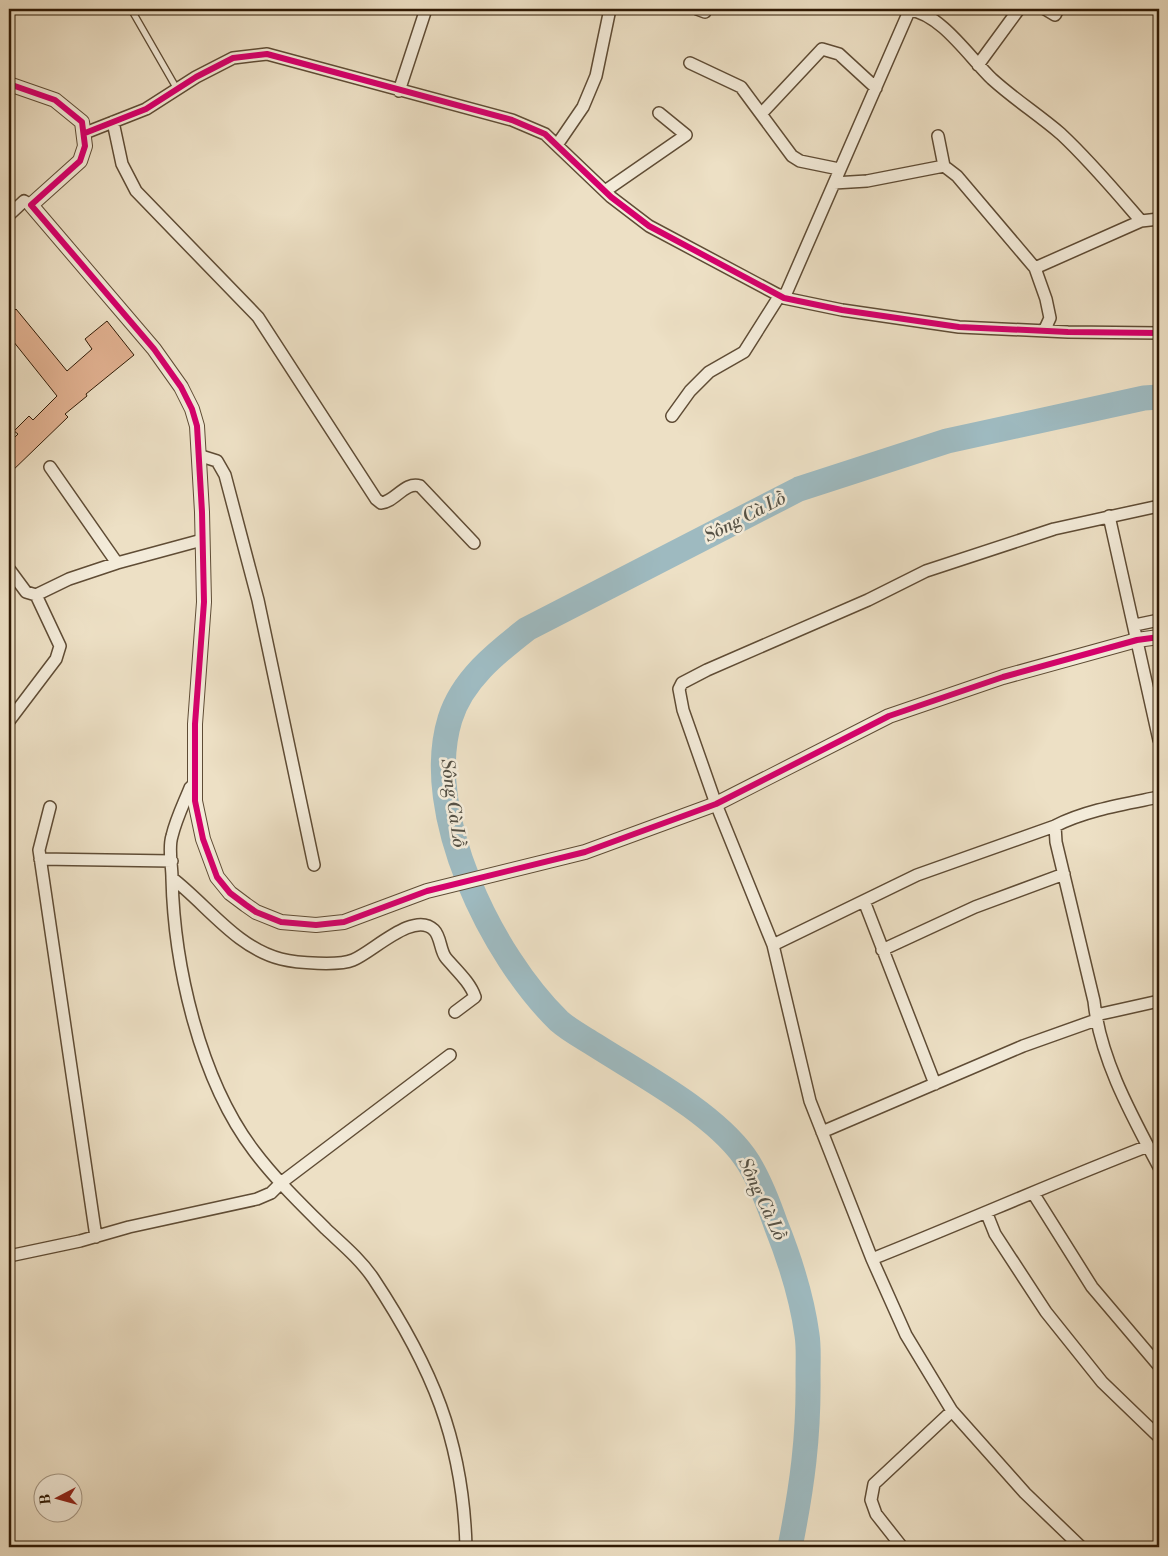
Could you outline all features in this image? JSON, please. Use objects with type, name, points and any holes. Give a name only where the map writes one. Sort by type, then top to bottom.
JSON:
[{"type":"street","points":[[399,90],[426,9]]},
{"type":"street","points":[[558,145],[583,107],[596,76],[610,9]]},
{"type":"street","points":[[672,416],[690,391],[709,372],[744,352],[782,296],[910,9],[921,11],[948,32],[978,65],[1085,157],[1141,221]]},
{"type":"street","points":[[978,65],[1019,9]]},
{"type":"street","points":[[1045,9],[1055,15],[1058,9]]},
{"type":"street","points":[[761,114],[822,49],[839,54],[876,88]]},
{"type":"street","points":[[85,133],[146,109],[177,89],[233,58],[266,54],[512,120],[545,134],[605,191],[649,226],[782,296],[842,310],[959,327],[1159,333]]},
{"type":"street","points":[[690,63],[741,87],[792,156],[800,161],[839,169]]},
{"type":"street","points":[[9,84],[55,100],[82,122],[85,133],[85,146],[80,161],[30,205]]},
{"type":"street","points":[[605,191],[686,135],[659,113]]},
{"type":"street","points":[[113,122],[122,164],[136,191],[258,317],[376,499],[381,503],[387,503],[410,486],[420,486],[474,543]]},
{"type":"street","points":[[938,136],[944,166],[957,176],[1035,268],[1046,299],[1050,318],[1044,331]]},
{"type":"street","points":[[834,183],[867,180],[944,166]]},
{"type":"street","points":[[9,215],[24,201],[30,205],[154,349],[181,387],[192,410],[196,426],[198,455],[204,602],[195,724],[195,801],[203,839],[217,877],[230,893],[256,912],[281,922],[316,925],[344,922],[427,891],[585,852],[716,804],[889,716],[1003,677],[1137,640],[1159,637]]},
{"type":"street","points":[[1035,268],[1141,221],[1159,218]]},
{"type":"street","points":[[198,455],[217,460],[225,475],[258,600],[314,865]]},
{"type":"street","points":[[50,467],[117,563]]},
{"type":"street","points":[[1081,1547],[1025,1493],[952,1411],[906,1335],[872,1259],[810,1101],[773,945],[716,804],[682,710],[679,689],[682,682],[868,600],[926,571],[1054,529],[1159,506]]},
{"type":"street","points":[[1109,516],[1135,625],[1159,740]]},
{"type":"street","points":[[9,569],[26,592],[36,594],[69,579],[117,563],[202,540]]},
{"type":"street","points":[[9,721],[56,659],[60,646],[36,594]]},
{"type":"street","points":[[1135,625],[1159,620]]},
{"type":"street","points":[[195,783],[190,788],[171,837],[178,959],[200,1042],[232,1116],[254,1151],[328,1230],[349,1248],[372,1276],[426,1368],[440,1400],[460,1476],[466,1547]]},
{"type":"street","points":[[773,945],[917,875],[1055,826],[1066,820],[1159,797]]},
{"type":"street","points":[[50,807],[39,850],[96,1237]]},
{"type":"street","points":[[1055,826],[1096,1018],[1112,1071],[1159,1167]]},
{"type":"street","points":[[40,859],[172,861]]},
{"type":"street","points":[[882,950],[975,907],[1064,874]]},
{"type":"street","points":[[172,878],[192,893],[228,929],[264,953],[282,959],[319,963],[352,961],[412,924],[424,925],[434,930],[444,956],[472,990],[475,997],[454,1012]]},
{"type":"street","points":[[864,901],[935,1084]]},
{"type":"street","points":[[822,1132],[1023,1046],[1096,1018],[1159,1001]]},
{"type":"street","points":[[9,1256],[257,1199],[271,1193],[282,1182],[450,1054]]},
{"type":"street","points":[[872,1259],[987,1214],[1148,1146]]},
{"type":"street","points":[[1033,1193],[1092,1286],[1159,1366]]},
{"type":"street","points":[[987,1214],[995,1234],[1046,1312],[1102,1382],[1159,1438]]},
{"type":"street","points":[[902,1547],[876,1514],[871,1500],[874,1484],[952,1411]]},
{"type":"lane","points":[[131,9],[177,89]]},
{"type":"building","points":[[16,309],[67,371],[92,349],[85,339],[107,321],[134,355],[86,394],[87,396],[65,414],[68,417],[9,474],[9,443],[18,434],[14,431],[29,416],[33,420],[57,396],[9,336],[9,315]]},
{"type":"waterway","name":"Sông Cà Lồ","points":[[790,1547],[806,1440],[808,1345],[805,1321],[795,1279],[766,1198],[744,1156],[714,1124],[675,1095],[559,1021],[534,993],[510,960],[487,922],[469,881],[454,839],[445,797],[444,756],[450,719],[455,705],[481,668],[527,629],[799,489],[947,441],[1144,398],[1159,397]]},
{"type":"cycle path","points":[[85,133],[146,109],[196,77],[233,58],[267,54],[512,120],[545,134],[611,197],[649,226],[784,298],[842,310],[959,327],[1068,332],[1159,333]]},
{"type":"cycle path","points":[[9,84],[55,100],[82,122],[85,146],[80,161],[31,205],[154,349],[181,387],[192,409],[197,426],[202,512],[204,602],[195,724],[195,801],[203,839],[217,877],[230,893],[256,912],[281,922],[316,925],[344,922],[427,891],[585,852],[716,804],[889,716],[1003,677],[1137,640],[1159,637]]}]
